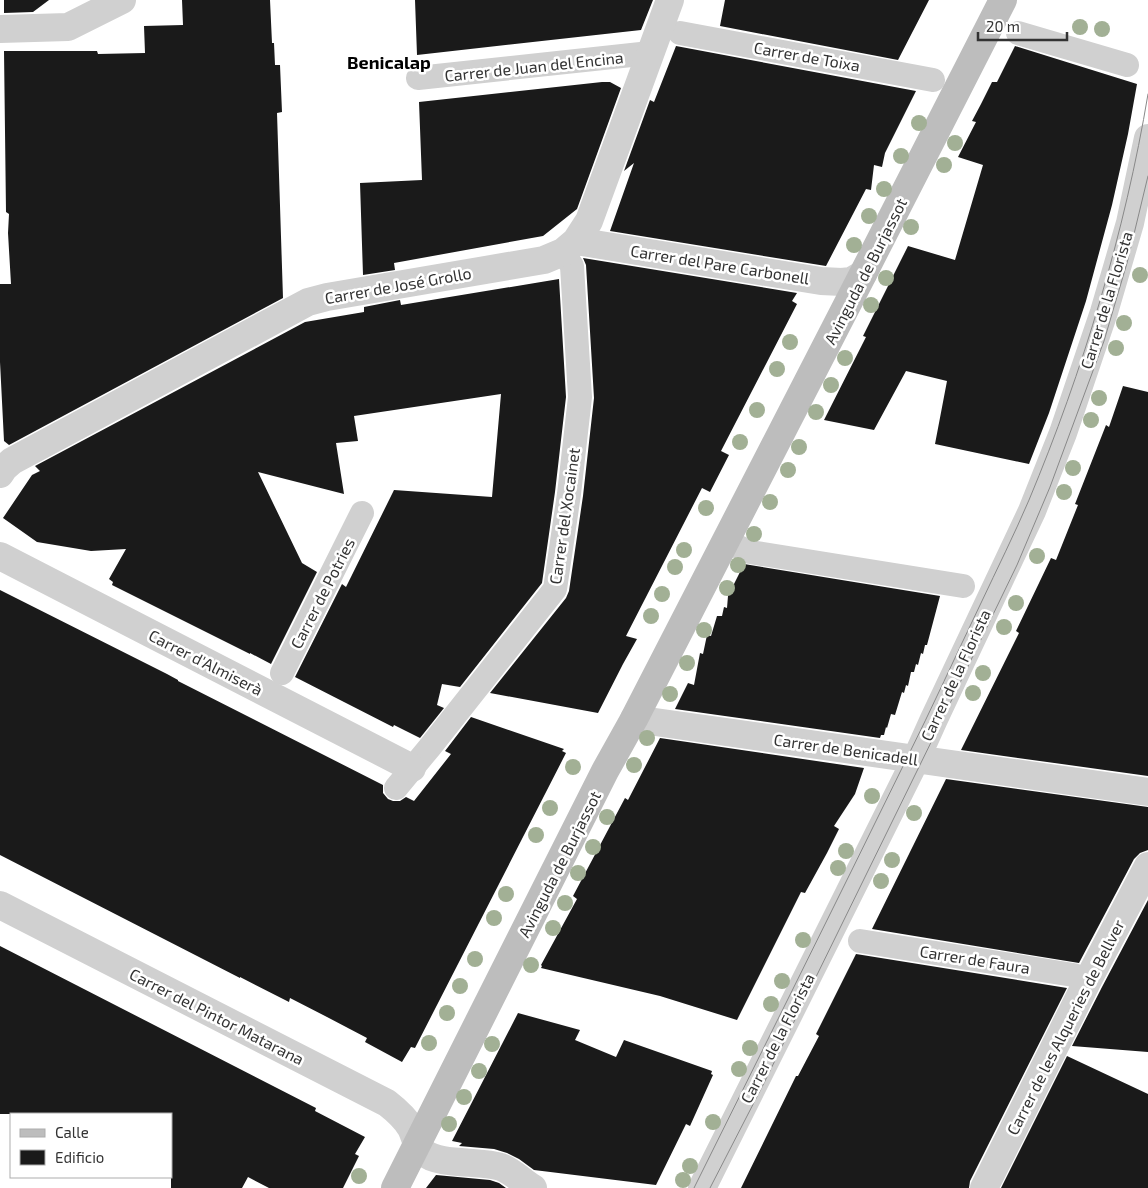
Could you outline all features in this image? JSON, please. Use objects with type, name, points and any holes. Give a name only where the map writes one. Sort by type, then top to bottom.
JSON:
[{"type":"main road","name":"Avinguda de Burjassot","points":[[395,1188],[601,780],[1003,0]]},
{"type":"street","points":[[0,29],[68,28],[122,0]]},
{"type":"street","points":[[569,247],[589,221],[670,0]]},
{"type":"street","name":"Carrer de Toixa","points":[[680,33],[934,80]]},
{"type":"street","points":[[1018,33],[1127,65]]},
{"type":"street","name":"Carrer de Juan del Encina","points":[[418,78],[650,53]]},
{"type":"street","name":"Carrer de la Florista","points":[[702,1188],[916,759],[1032,511],[1063,434],[1110,295],[1130,223],[1148,138]]},
{"type":"street","name":"Carrer del Pare Carbonell","points":[[569,247],[821,281],[851,281],[863,274]]},
{"type":"street","name":"Carrer de José Grollo","points":[[0,474],[4,468],[20,457],[308,302],[327,297],[544,260],[569,247]]},
{"type":"street","name":"Carrer del Xocainet","points":[[404,778],[555,589],[569,494],[580,397],[572,266],[569,247]]},
{"type":"street","name":"Carrer de Potries","points":[[282,673],[362,513]]},
{"type":"street","points":[[725,541],[750,552],[963,586]]},
{"type":"street","name":"Carrer d'Almiserà","points":[[0,556],[404,778]]},
{"type":"street","name":"Carrer de Benicadell","points":[[634,719],[1148,792]]},
{"type":"street","name":"Carrer de les Alqueries de Bellver","points":[[984,1188],[1088,980],[1148,866]]},
{"type":"street","name":"Carrer del Pintor Matarana","points":[[0,905],[387,1103],[401,1115],[411,1128],[417,1145]]},
{"type":"street","name":"Carrer de Faura","points":[[860,941],[1073,975],[1088,980]]},
{"type":"street","points":[[417,1145],[423,1152],[438,1159],[499,1167],[510,1171],[533,1188]]},
{"type":"building","points":[[4,0],[49,0],[33,12],[4,13]]},
{"type":"building","points":[[182,0],[270,0],[275,65],[280,65],[282,112],[277,113],[283,298],[9,445],[4,441],[0,362],[0,284],[11,284],[8,233],[9,214],[6,212],[4,51],[97,51],[98,54],[145,53],[144,26],[183,25]]},
{"type":"building","points":[[415,0],[653,0],[641,30],[417,55]]},
{"type":"building","points":[[725,0],[929,0],[898,60],[720,26]]},
{"type":"building","points":[[676,46],[916,91],[885,153],[882,167],[874,165],[871,190],[866,189],[826,266],[610,231],[634,163],[624,171],[650,100],[654,102]]},
{"type":"building","points":[[1015,46],[1137,84],[1112,205],[1086,301],[1049,413],[1029,464],[935,444],[947,381],[906,371],[874,430],[824,420],[866,337],[863,336],[908,246],[955,260],[983,165],[958,157],[976,122],[972,121],[992,82],[997,82]]},
{"type":"building","points":[[610,82],[621,88],[577,209],[543,236],[394,263],[395,270],[363,275],[360,183],[422,180],[419,102]]},
{"type":"building","points":[[583,258],[797,293],[792,301],[797,304],[721,451],[729,455],[710,492],[702,488],[626,636],[637,639],[598,713],[490,693],[566,598],[569,591],[583,496],[594,398],[586,265]]},
{"type":"building","points":[[559,279],[566,397],[542,583],[460,687],[442,684],[437,705],[444,708],[420,738],[394,725],[393,727],[295,677],[342,584],[346,587],[394,490],[492,497],[501,394],[354,416],[358,441],[336,443],[344,494],[258,472],[302,563],[317,572],[271,664],[112,585],[113,582],[109,579],[126,549],[91,551],[37,542],[3,518],[32,475],[40,471],[35,466],[305,322],[364,312],[364,307],[400,300],[401,305]]},
{"type":"building","points":[[1123,386],[1148,392],[1148,776],[961,750],[1019,633],[1016,631],[1051,558],[1056,560],[1078,505],[1075,504],[1106,425],[1109,427]]},
{"type":"building","points":[[744,564],[940,596],[927,645],[925,645],[923,654],[921,653],[914,672],[911,672],[908,686],[906,685],[904,693],[902,692],[895,715],[891,714],[884,735],[881,735],[880,738],[675,709],[688,683],[694,685],[700,653],[703,654],[707,635],[711,636],[717,616],[722,616],[724,607],[727,608],[728,596]]},
{"type":"building","points":[[0,590],[383,785],[383,793],[388,799],[393,801],[400,801],[406,797],[414,801],[451,754],[445,751],[471,717],[564,749],[562,751],[566,753],[415,1048],[411,1047],[402,1062],[365,1042],[367,1038],[327,1017],[290,998],[289,1002],[240,978],[0,855]]},
{"type":"building","points":[[660,738],[864,768],[855,794],[834,826],[839,829],[827,853],[805,893],[801,892],[737,1020],[660,996],[541,968],[577,899],[573,896],[625,798],[628,800]]},
{"type":"building","points":[[946,779],[1148,807],[1148,850],[1140,853],[1134,859],[1079,963],[872,929]]},
{"type":"building","points":[[1148,900],[1148,1052],[1072,1046],[1102,987]]},
{"type":"building","points":[[0,946],[316,1108],[315,1111],[365,1137],[355,1154],[359,1156],[343,1188],[269,1188],[248,1177],[242,1188],[171,1188],[172,1113],[0,1114]]},
{"type":"building","points":[[856,954],[1067,988],[970,1181],[969,1188],[741,1188],[796,1076],[798,1076],[819,1036],[816,1034]]},
{"type":"building","points":[[518,1013],[580,1030],[575,1040],[616,1057],[624,1040],[712,1071],[711,1074],[713,1075],[690,1126],[686,1124],[656,1185],[534,1170],[507,1153],[494,1149],[459,1146],[462,1143],[452,1141]]},
{"type":"building","points":[[1067,1056],[1148,1094],[1148,1188],[1001,1188]]},
{"type":"building","points":[[436,1175],[490,1180],[506,1188],[426,1188]]},
{"type":"tram line","points":[[694,1188],[916,740],[1029,500],[1067,402],[1100,300],[1127,198],[1148,94]]},
{"type":"tram line","points":[[710,1188],[763,1085],[1017,565],[1050,487],[1104,341],[1127,263],[1148,176]]},
{"type":"district","name":"Benicalap","points":[[389,62]]}]
